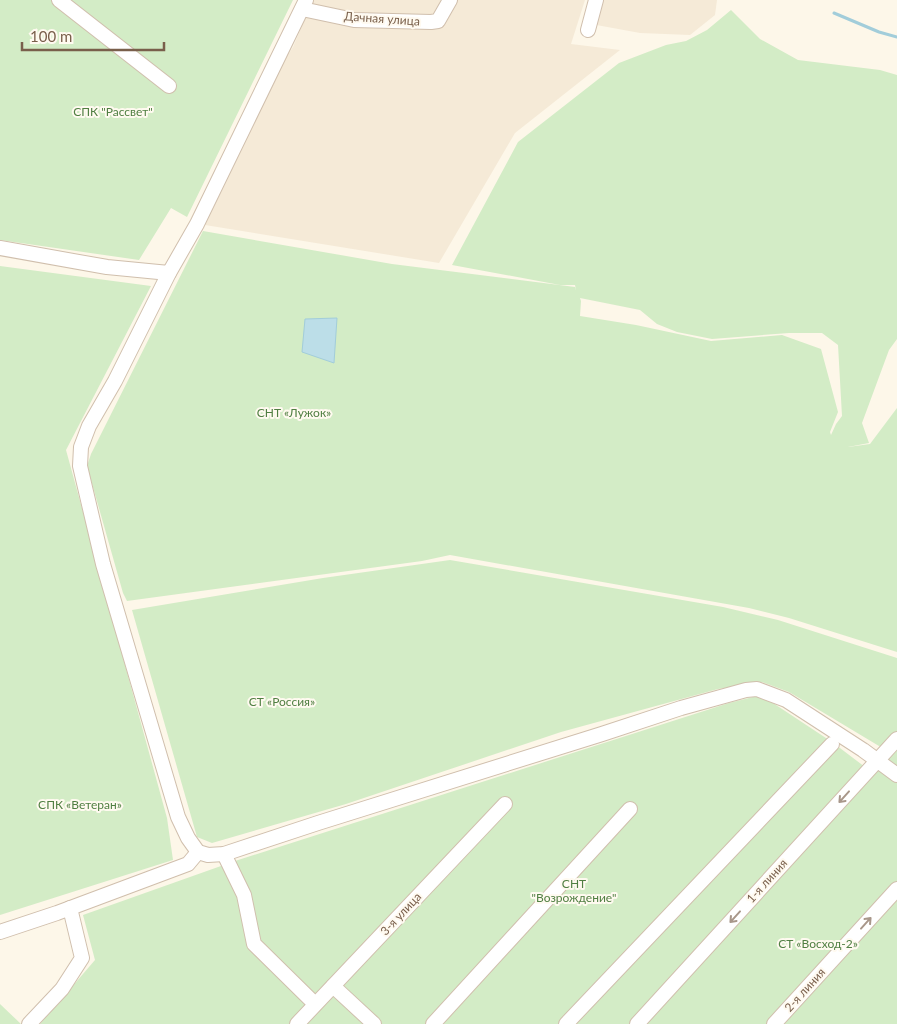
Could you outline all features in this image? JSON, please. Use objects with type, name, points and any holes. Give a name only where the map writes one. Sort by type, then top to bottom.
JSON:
[{"type":"street","points":[[60,0],[169,86]]},
{"type":"street","name":"Дачная улица","points":[[304,4],[354,20],[431,22],[438,21],[450,0]]},
{"type":"street","points":[[588,30],[596,0]]},
{"type":"street","points":[[304,4],[197,224],[169,273],[115,381],[89,426],[80,447],[80,466],[103,564],[178,816],[188,838],[198,852],[208,855],[224,854],[681,708],[757,688],[786,700],[863,750],[897,775]]},
{"type":"street","points":[[0,248],[107,267],[169,273]]},
{"type":"street","name":"1-я линия","points":[[637,1024],[897,739]]},
{"type":"street","points":[[566,1024],[832,744]]},
{"type":"street","name":"3-я улица","points":[[297,1024],[504,804]]},
{"type":"street","points":[[433,1024],[630,809]]},
{"type":"street","points":[[0,932],[188,864],[198,852]]},
{"type":"street","points":[[224,854],[244,895],[254,944],[315,1004]]},
{"type":"street","name":"2-я линия","points":[[774,1024],[897,889]]},
{"type":"street","points":[[29,1024],[62,988],[82,958],[70,908]]},
{"type":"street","points":[[333,986],[374,1024]]},
{"type":"shaded area","points":[[313,0],[585,0],[571,44],[620,50],[515,133],[439,263],[205,225],[293,47]]},
{"type":"shaded area","points":[[597,0],[717,0],[715,15],[690,35],[640,33],[591,24]]},
{"type":"green space","name":"СПК \"Рассвет\"","points":[[0,0],[293,0],[187,217],[171,208],[139,260],[0,240]]},
{"type":"green space","name":"СНТ «Лужок»","points":[[731,10],[760,39],[798,60],[880,70],[897,75],[897,339],[889,350],[862,423],[869,443],[848,447],[870,444],[897,408],[897,652],[789,618],[749,608],[450,555],[422,561],[127,601],[123,593],[87,466],[91,454],[203,231],[392,264],[575,287],[576,290],[575,285],[560,285],[452,265],[518,142],[619,63],[666,45],[686,41],[707,30]],"holes":[[[580,298],[640,310],[657,324],[677,332],[712,339],[789,333],[822,333],[838,345],[842,416],[831,435],[830,432],[838,412],[821,349],[782,335],[711,341],[636,325],[580,316]]]},
{"type":"green space","name":"СПК «Ветеран»","points":[[0,266],[151,286],[66,450],[167,818],[173,860],[0,915]]},
{"type":"green space","name":"СТ «Россия»","points":[[450,560],[723,607],[778,620],[897,658],[897,734],[884,749],[789,692],[762,682],[718,689],[561,732],[346,804],[212,843],[197,837],[132,610],[323,578]]},
{"type":"green space","name":"СНТ \"Возрождение\"","points":[[761,695],[832,742],[865,767],[631,1024],[40,1024],[95,960],[83,915],[235,861],[729,703]]},
{"type":"green space","name":"СТ «Восход-2»","points":[[897,739],[897,1024],[639,1024]]},
{"type":"green space","points":[[0,1004],[21,1024],[0,1024]]},
{"type":"water","points":[[337,318],[334,363],[302,352],[305,319]]},
{"type":"waterway","points":[[834,13],[879,32],[897,37]]}]
